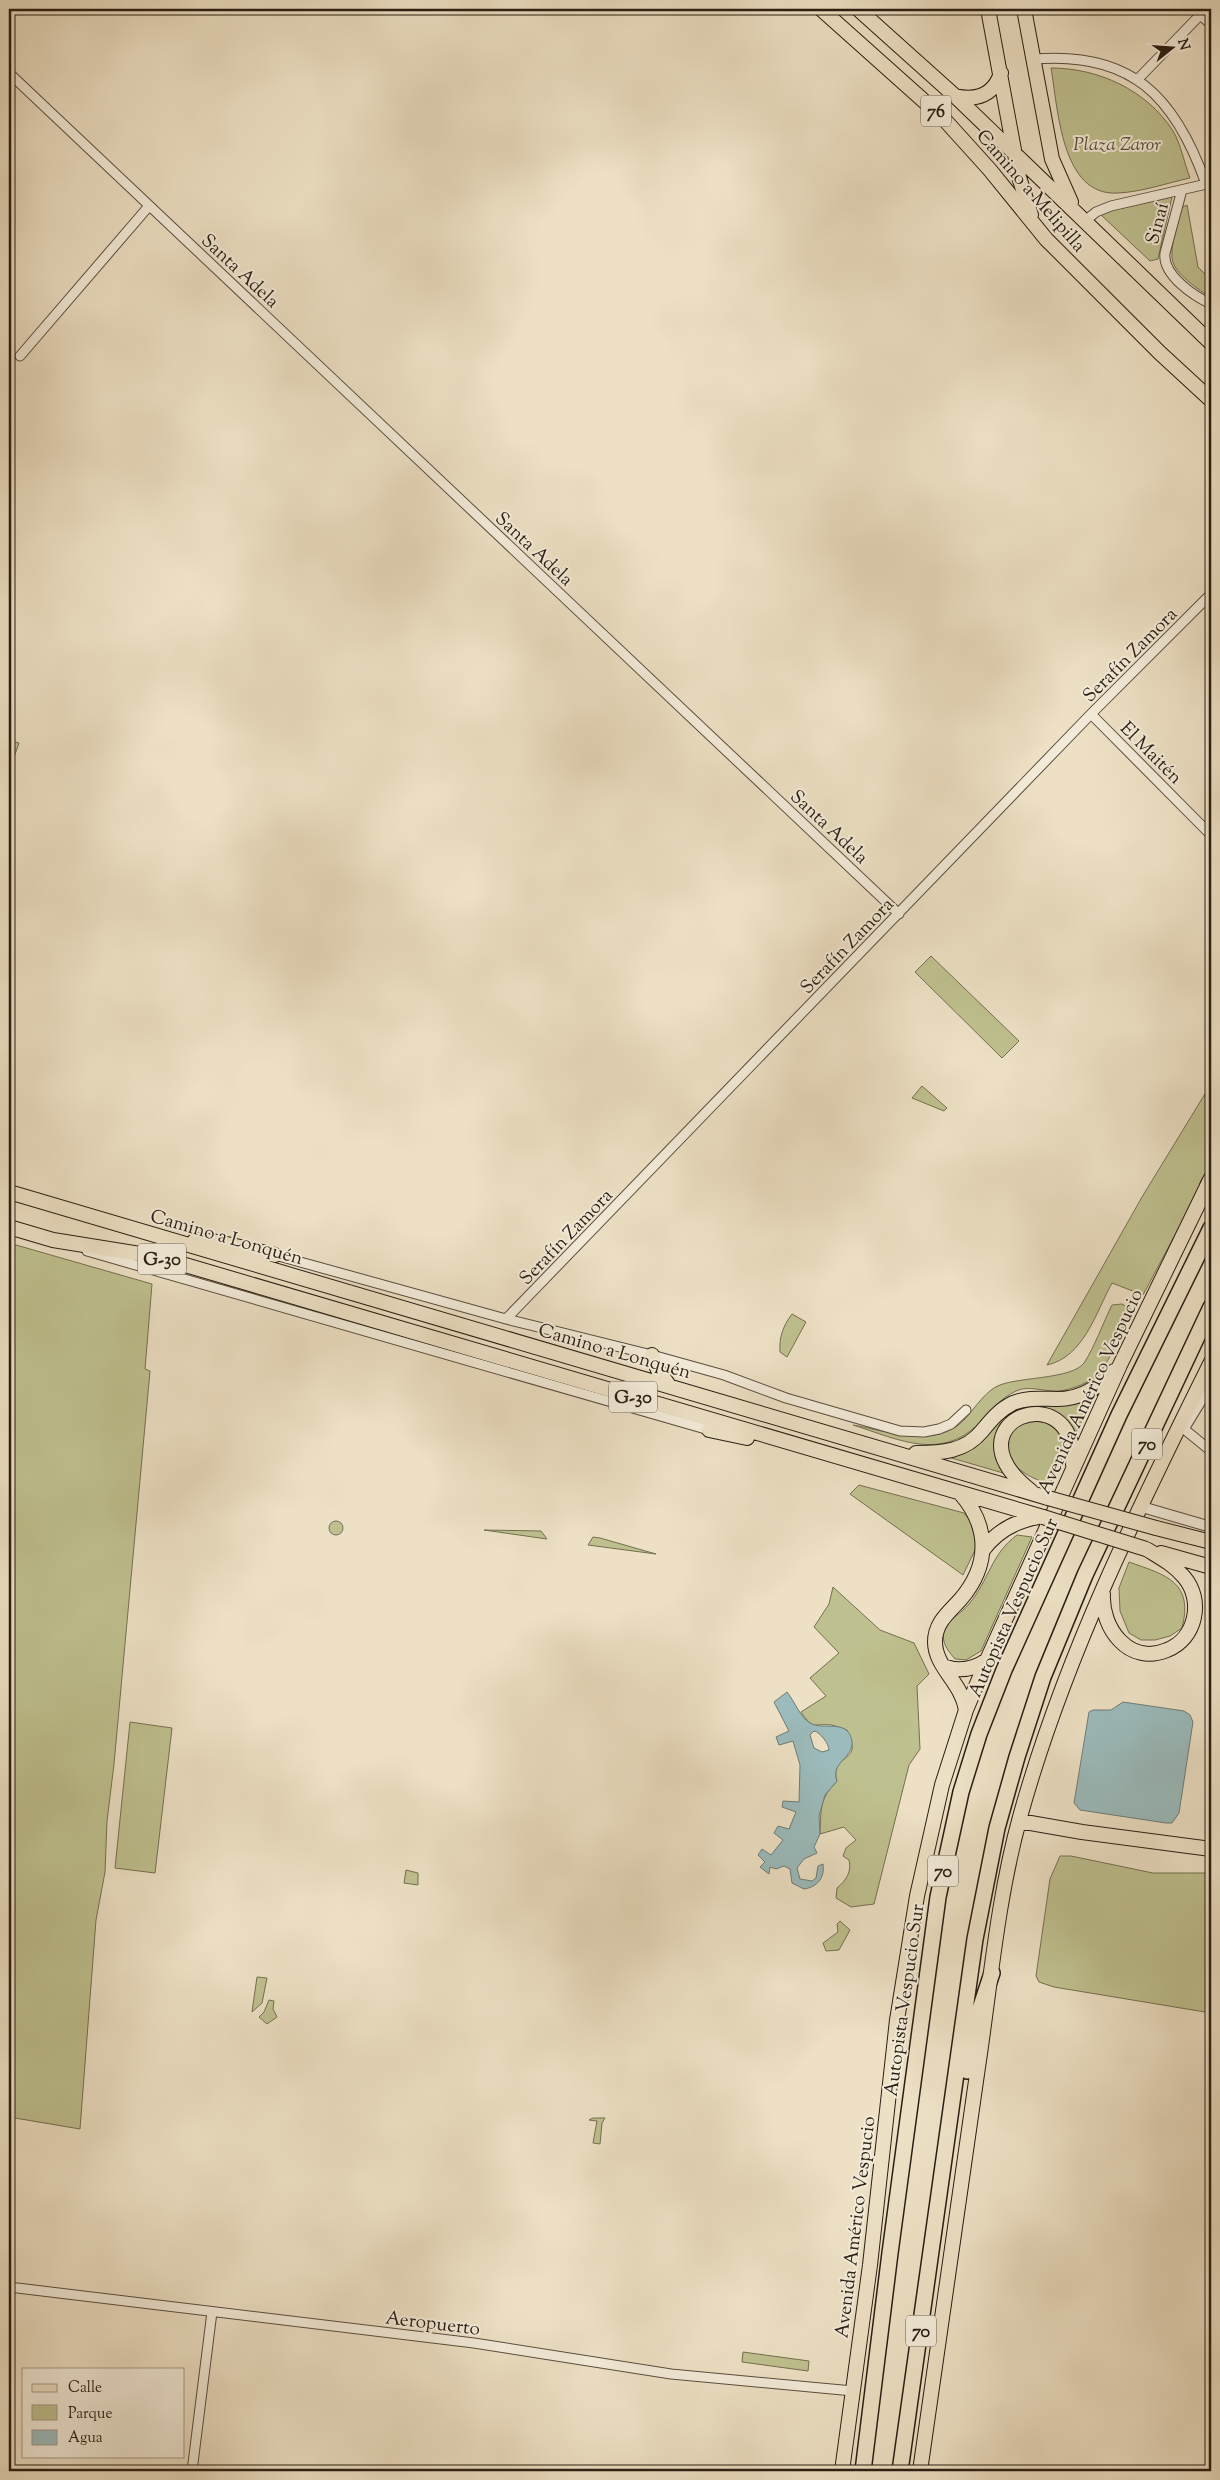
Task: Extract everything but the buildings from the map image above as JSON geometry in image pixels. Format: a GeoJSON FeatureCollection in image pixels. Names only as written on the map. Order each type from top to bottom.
{"type":"FeatureCollection","features":[{"type":"Feature","properties":{"kind":"highway","name":"Autopista Vespucio Sur"},"geometry":{"type":"LineString","coordinates":[[863,2471],[934,1926],[945,1859],[961,1792],[979,1734],[1004,1670],[1119,1416],[1211,1228]]}},
{"type":"Feature","properties":{"kind":"highway","name":"70"},"geometry":{"type":"LineString","coordinates":[[900,2471],[945,2167],[981,1902],[997,1828],[1016,1757],[1043,1677],[1074,1600],[1211,1307]]}},
{"type":"Feature","properties":{"kind":"highway"},"geometry":{"type":"LineString","coordinates":[[1196,1338],[1211,1319]]}},
{"type":"Feature","properties":{"kind":"highway"},"geometry":{"type":"LineString","coordinates":[[945,2167],[978,2020],[992,1973]]}},
{"type":"Feature","properties":{"kind":"main road","name":"Camino a Melipilla"},"geometry":{"type":"LineString","coordinates":[[821,9],[943,118],[990,170],[1036,228],[1160,353],[1211,400]]}},
{"type":"Feature","properties":{"kind":"main road","name":"Camino a Melipilla"},"geometry":{"type":"LineString","coordinates":[[858,9],[955,96],[1211,343]]}},
{"type":"Feature","properties":{"kind":"main road"},"geometry":{"type":"LineString","coordinates":[[988,9],[1015,154],[1024,195],[1036,228]]}},
{"type":"Feature","properties":{"kind":"main road"},"geometry":{"type":"LineString","coordinates":[[1024,9],[1052,159],[1080,216]]}},
{"type":"Feature","properties":{"kind":"main road"},"geometry":{"type":"LineString","coordinates":[[955,96],[971,98],[985,94],[994,88],[1001,73]]}},
{"type":"Feature","properties":{"kind":"main road","name":"Avenida Américo Vespucio"},"geometry":{"type":"LineString","coordinates":[[842,2471],[897,2020],[915,1905],[939,1795],[966,1710],[987,1660],[1120,1365],[1210,1182]]}},
{"type":"Feature","properties":{"kind":"main road","name":"Camino a Lonquén"},"geometry":{"type":"LineString","coordinates":[[9,1192],[668,1384],[1042,1496],[1211,1542]]}},
{"type":"Feature","properties":{"kind":"main road","name":"Camino a Lonquén"},"geometry":{"type":"LineString","coordinates":[[9,1227],[53,1240],[140,1254],[175,1262],[1211,1567]]}},
{"type":"Feature","properties":{"kind":"main road"},"geometry":{"type":"LineString","coordinates":[[167,1238],[218,1242],[275,1255]]}},
{"type":"Feature","properties":{"kind":"main road"},"geometry":{"type":"LineString","coordinates":[[652,1355],[658,1370],[668,1384]]}},
{"type":"Feature","properties":{"kind":"main road"},"geometry":{"type":"LineString","coordinates":[[920,2471],[992,1973],[1005,1888],[1019,1821],[1058,1698],[1104,1588],[1211,1362]]}},
{"type":"Feature","properties":{"kind":"main road"},"geometry":{"type":"LineString","coordinates":[[896,1452],[938,1453],[960,1448],[975,1439],[994,1417],[1012,1404],[1028,1399],[1067,1398],[1082,1394],[1095,1387],[1120,1365]]}},
{"type":"Feature","properties":{"kind":"main road"},"geometry":{"type":"LineString","coordinates":[[1042,1496],[1011,1473],[1001,1452],[1003,1434],[1017,1418],[1037,1413],[1058,1421],[1066,1432],[1071,1446],[1072,1470]]}},
{"type":"Feature","properties":{"kind":"main road"},"geometry":{"type":"LineString","coordinates":[[1165,1456],[1184,1429]]}},
{"type":"Feature","properties":{"kind":"main road"},"geometry":{"type":"LineString","coordinates":[[709,1430],[802,1446]]}},
{"type":"Feature","properties":{"kind":"main road"},"geometry":{"type":"LineString","coordinates":[[960,1493],[977,1516],[982,1532],[983,1550]]}},
{"type":"Feature","properties":{"kind":"main road"},"geometry":{"type":"LineString","coordinates":[[966,1710],[960,1689],[943,1666],[935,1648],[937,1628],[944,1616],[970,1586],[983,1550],[993,1538],[1006,1528],[1041,1517]]}},
{"type":"Feature","properties":{"kind":"main road"},"geometry":{"type":"LineString","coordinates":[[1104,1588],[1104,1608],[1107,1624],[1114,1636],[1123,1645],[1139,1652],[1154,1653],[1167,1650],[1180,1642],[1194,1619],[1194,1595],[1188,1582],[1180,1572],[1147,1549]]}},
{"type":"Feature","properties":{"kind":"main road"},"geometry":{"type":"LineString","coordinates":[[943,1666],[956,1670],[969,1669],[987,1660]]}},
{"type":"Feature","properties":{"kind":"main road"},"geometry":{"type":"LineString","coordinates":[[1019,1821],[1082,1832],[1211,1849]]}},
{"type":"Feature","properties":{"kind":"street"},"geometry":{"type":"LineString","coordinates":[[1137,80],[1200,11],[1211,24]]}},
{"type":"Feature","properties":{"kind":"street"},"geometry":{"type":"LineString","coordinates":[[1034,59],[1064,57],[1092,60],[1116,68],[1137,80],[1162,102],[1182,129],[1209,183],[1111,206],[1080,216]]}},
{"type":"Feature","properties":{"kind":"street","name":"Santa Adela"},"geometry":{"type":"LineString","coordinates":[[9,73],[899,914]]}},
{"type":"Feature","properties":{"kind":"street","name":"Sinaí"},"geometry":{"type":"LineString","coordinates":[[1182,190],[1165,253],[1165,262],[1168,270],[1180,282],[1211,304]]}},
{"type":"Feature","properties":{"kind":"street"},"geometry":{"type":"LineString","coordinates":[[20,356],[149,206]]}},
{"type":"Feature","properties":{"kind":"street","name":"Serafín Zamora"},"geometry":{"type":"LineString","coordinates":[[506,1319],[1091,714],[1211,594]]}},
{"type":"Feature","properties":{"kind":"street","name":"El Maitén"},"geometry":{"type":"LineString","coordinates":[[1091,714],[1211,834]]}},
{"type":"Feature","properties":{"kind":"street","name":"Camino a Lonquén"},"geometry":{"type":"LineString","coordinates":[[53,1240],[126,1263],[709,1430]]}},
{"type":"Feature","properties":{"kind":"street","name":"Camino a Lonquén"},"geometry":{"type":"LineString","coordinates":[[275,1255],[506,1319],[652,1355],[732,1378],[786,1398],[900,1430],[924,1432],[939,1429],[951,1424],[966,1410]]}},
{"type":"Feature","properties":{"kind":"street"},"geometry":{"type":"LineString","coordinates":[[1211,1385],[1184,1429],[1211,1451]]}},
{"type":"Feature","properties":{"kind":"street"},"geometry":{"type":"LineString","coordinates":[[1142,1507],[1211,1527]]}},
{"type":"Feature","properties":{"kind":"street","name":"Aeropuerto"},"geometry":{"type":"LineString","coordinates":[[9,2287],[474,2343],[671,2374],[853,2392]]}},
{"type":"Feature","properties":{"kind":"street"},"geometry":{"type":"LineString","coordinates":[[192,2471],[212,2312]]}},
{"type":"Feature","properties":{"kind":"green space","name":"Plaza Zaror"},"geometry":{"type":"Polygon","coordinates":[[[1051,68],[1069,69],[1103,77],[1120,84],[1150,104],[1173,131],[1190,178],[1145,189],[1118,193],[1099,190],[1084,181],[1074,166],[1066,147],[1056,105],[1051,68]]]}},
{"type":"Feature","properties":{"kind":"green space"},"geometry":{"type":"Polygon","coordinates":[[[1172,197],[1158,259],[1150,261],[1099,213],[1172,197]]]}},
{"type":"Feature","properties":{"kind":"green space"},"geometry":{"type":"Polygon","coordinates":[[[1187,205],[1198,267],[1211,280],[1211,298],[1181,275],[1173,263],[1172,251],[1175,232],[1181,208],[1187,205]]]}},
{"type":"Feature","properties":{"kind":"green space"},"geometry":{"type":"Polygon","coordinates":[[[9,740],[19,743],[9,771],[9,740]]]}},
{"type":"Feature","properties":{"kind":"green space"},"geometry":{"type":"Polygon","coordinates":[[[931,956],[1019,1041],[1002,1058],[915,972],[931,956]]]}},
{"type":"Feature","properties":{"kind":"green space"},"geometry":{"type":"Polygon","coordinates":[[[1211,1084],[1211,1167],[1143,1295],[1112,1283],[1094,1320],[1080,1343],[1071,1353],[1047,1365],[1142,1197],[1211,1084]]]}},
{"type":"Feature","properties":{"kind":"green space"},"geometry":{"type":"Polygon","coordinates":[[[922,1086],[947,1108],[944,1111],[912,1098],[922,1086]]]}},
{"type":"Feature","properties":{"kind":"green space"},"geometry":{"type":"Polygon","coordinates":[[[9,1243],[152,1284],[145,1369],[150,1371],[114,1764],[107,1821],[105,1872],[96,1920],[80,2129],[9,2117],[9,1243]]]}},
{"type":"Feature","properties":{"kind":"green space"},"geometry":{"type":"Polygon","coordinates":[[[1122,1304],[1132,1310],[1102,1370],[1090,1381],[1060,1391],[1022,1389],[1016,1391],[1000,1401],[968,1433],[953,1441],[937,1444],[905,1441],[853,1425],[911,1436],[940,1434],[953,1428],[965,1419],[985,1395],[995,1387],[1009,1382],[1057,1375],[1078,1368],[1088,1356],[1112,1305],[1122,1304]]]}},
{"type":"Feature","properties":{"kind":"green space"},"geometry":{"type":"Polygon","coordinates":[[[792,1314],[806,1322],[787,1357],[780,1352],[780,1341],[784,1327],[792,1314]]]}},
{"type":"Feature","properties":{"kind":"green space"},"geometry":{"type":"Polygon","coordinates":[[[1091,1396],[1092,1399],[1076,1433],[1072,1433],[1054,1413],[1043,1408],[1034,1408],[1017,1413],[1003,1424],[995,1439],[994,1448],[1003,1473],[948,1457],[1014,1407],[1091,1396]]]}},
{"type":"Feature","properties":{"kind":"green space"},"geometry":{"type":"Polygon","coordinates":[[[1030,1419],[1050,1424],[1059,1433],[1063,1443],[1065,1451],[1050,1484],[1032,1477],[1015,1466],[1007,1450],[1008,1440],[1014,1428],[1030,1419]]]}},
{"type":"Feature","properties":{"kind":"green space"},"geometry":{"type":"Polygon","coordinates":[[[859,1485],[964,1513],[971,1522],[977,1546],[963,1575],[850,1494],[859,1485]]]}},
{"type":"Feature","properties":{"kind":"green space"},"geometry":{"type":"Polygon","coordinates":[[[333,1521],[339,1521],[343,1528],[339,1535],[333,1535],[329,1531],[329,1525],[333,1521]]]}},
{"type":"Feature","properties":{"kind":"green space"},"geometry":{"type":"Polygon","coordinates":[[[484,1530],[541,1531],[547,1539],[484,1530]]]}},
{"type":"Feature","properties":{"kind":"green space"},"geometry":{"type":"Polygon","coordinates":[[[1017,1535],[1032,1537],[981,1651],[966,1660],[955,1659],[945,1644],[943,1636],[946,1627],[966,1608],[976,1595],[1001,1550],[1017,1535]]]}},
{"type":"Feature","properties":{"kind":"green space"},"geometry":{"type":"Polygon","coordinates":[[[593,1537],[600,1538],[656,1554],[588,1545],[593,1537]]]}},
{"type":"Feature","properties":{"kind":"green space"},"geometry":{"type":"Polygon","coordinates":[[[1129,1562],[1165,1576],[1180,1590],[1184,1600],[1185,1612],[1182,1628],[1170,1636],[1155,1640],[1141,1640],[1129,1633],[1120,1611],[1119,1588],[1129,1562]]]}},
{"type":"Feature","properties":{"kind":"green space"},"geometry":{"type":"Polygon","coordinates":[[[833,1587],[880,1630],[914,1643],[929,1674],[917,1686],[920,1749],[909,1765],[874,1904],[851,1907],[836,1898],[837,1888],[846,1879],[850,1868],[849,1860],[843,1856],[846,1848],[856,1840],[844,1827],[820,1834],[821,1811],[824,1799],[837,1781],[836,1774],[839,1764],[852,1751],[851,1742],[847,1730],[831,1725],[811,1724],[801,1712],[826,1696],[810,1678],[839,1653],[814,1627],[829,1604],[833,1587]]]}},
{"type":"Feature","properties":{"kind":"green space"},"geometry":{"type":"Polygon","coordinates":[[[130,1722],[172,1728],[155,1873],[115,1868],[130,1722]]]}},
{"type":"Feature","properties":{"kind":"green space"},"geometry":{"type":"Polygon","coordinates":[[[1060,1856],[1071,1856],[1153,1873],[1211,1873],[1211,2013],[1054,1987],[1039,1982],[1036,1976],[1050,1879],[1060,1856]]]}},
{"type":"Feature","properties":{"kind":"green space"},"geometry":{"type":"Polygon","coordinates":[[[406,1870],[418,1873],[418,1885],[404,1883],[406,1870]]]}},
{"type":"Feature","properties":{"kind":"green space"},"geometry":{"type":"Polygon","coordinates":[[[840,1921],[850,1930],[839,1950],[826,1951],[823,1943],[838,1932],[837,1924],[840,1921]]]}},
{"type":"Feature","properties":{"kind":"green space"},"geometry":{"type":"Polygon","coordinates":[[[257,1977],[267,1978],[262,2003],[252,2012],[257,1977]]]}},
{"type":"Feature","properties":{"kind":"green space"},"geometry":{"type":"Polygon","coordinates":[[[269,2000],[274,2001],[273,2009],[277,2017],[267,2024],[259,2017],[264,2012],[269,2000]]]}},
{"type":"Feature","properties":{"kind":"green space"},"geometry":{"type":"Polygon","coordinates":[[[605,2118],[602,2123],[600,2144],[593,2143],[597,2121],[589,2120],[605,2118]]]}},
{"type":"Feature","properties":{"kind":"green space"},"geometry":{"type":"Polygon","coordinates":[[[743,2352],[809,2361],[808,2371],[742,2362],[743,2352]]]}},
{"type":"Feature","properties":{"kind":"water"},"geometry":{"type":"Polygon","coordinates":[[[787,1692],[806,1720],[815,1725],[840,1727],[850,1734],[852,1741],[850,1752],[837,1769],[837,1781],[825,1795],[819,1816],[820,1834],[814,1847],[817,1853],[804,1859],[797,1868],[800,1879],[812,1881],[816,1878],[818,1866],[823,1864],[822,1877],[817,1884],[804,1889],[792,1883],[790,1869],[784,1866],[776,1869],[770,1867],[769,1874],[760,1867],[765,1862],[758,1855],[762,1849],[771,1855],[783,1840],[774,1833],[778,1826],[789,1829],[796,1812],[782,1807],[783,1801],[799,1802],[800,1765],[793,1741],[779,1745],[776,1737],[789,1731],[774,1702],[787,1692]],[[814,1731],[810,1735],[814,1748],[822,1752],[829,1750],[826,1742],[814,1731]]]}},
{"type":"Feature","properties":{"kind":"water"},"geometry":{"type":"Polygon","coordinates":[[[1123,1702],[1184,1711],[1190,1715],[1193,1722],[1179,1813],[1172,1823],[1080,1810],[1074,1803],[1089,1712],[1093,1710],[1111,1710],[1123,1702]]]}}]}
